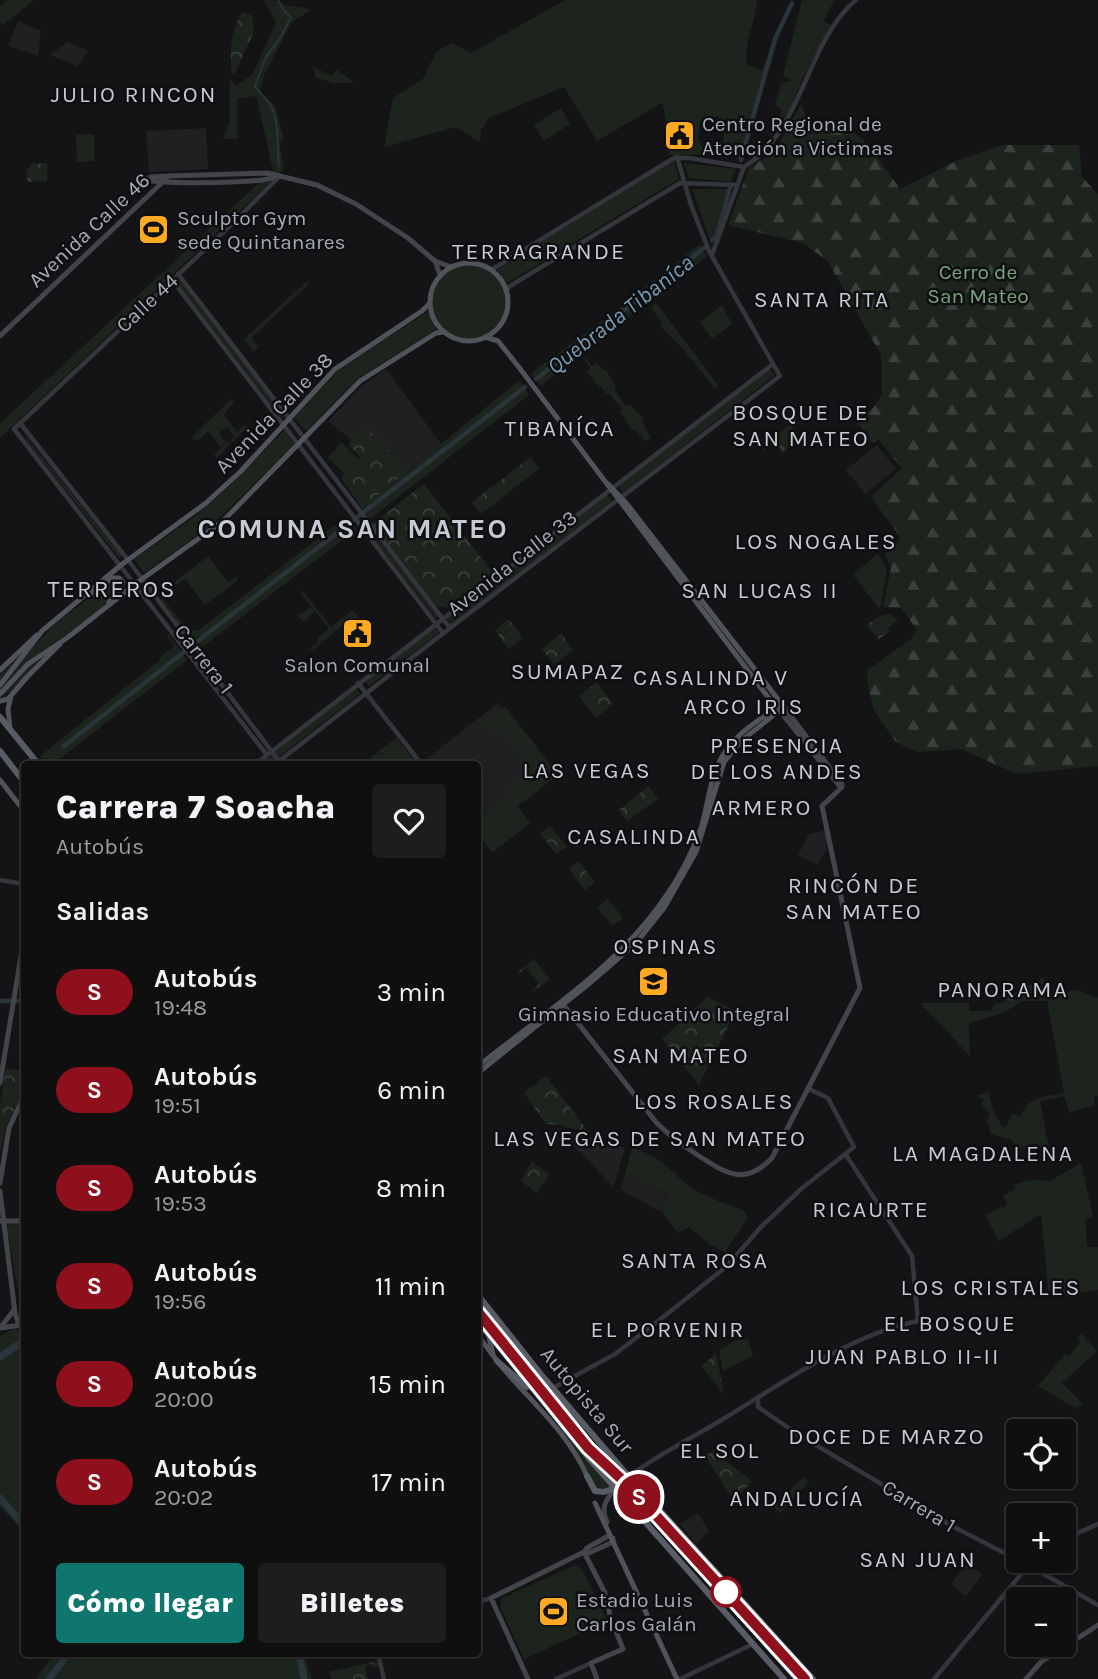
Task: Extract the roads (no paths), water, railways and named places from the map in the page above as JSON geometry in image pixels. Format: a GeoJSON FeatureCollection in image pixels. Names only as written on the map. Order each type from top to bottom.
{"type":"FeatureCollection","features":[{"type":"Feature","properties":{"kind":"highway"},"geometry":{"type":"LineString","coordinates":[[0,717],[36,761]]}},
{"type":"Feature","properties":{"kind":"highway"},"geometry":{"type":"LineString","coordinates":[[0,751],[21,778]]}},
{"type":"Feature","properties":{"kind":"highway","name":"Autopista Sur"},"geometry":{"type":"LineString","coordinates":[[481,1300],[629,1476],[813,1679]]}},
{"type":"Feature","properties":{"kind":"highway","name":"Autopista Sur"},"geometry":{"type":"LineString","coordinates":[[481,1325],[615,1488],[784,1679]]}},
{"type":"Feature","properties":{"kind":"highway"},"geometry":{"type":"LineString","coordinates":[[496,1359],[550,1409]]}},
{"type":"Feature","properties":{"kind":"highway"},"geometry":{"type":"LineString","coordinates":[[587,1476],[595,1491],[604,1492],[615,1488]]}},
{"type":"Feature","properties":{"kind":"highway","name":"Autopista Sur"},"geometry":{"type":"LineString","coordinates":[[622,1482],[797,1679]]}},
{"type":"Feature","properties":{"kind":"main road"},"geometry":{"type":"LineString","coordinates":[[277,177],[255,181],[145,180],[169,176],[267,173],[317,185],[356,204],[408,238],[435,261],[451,267]]}},
{"type":"Feature","properties":{"kind":"main road","name":"Avenida Calle 46"},"geometry":{"type":"LineString","coordinates":[[0,336],[169,176]]}},
{"type":"Feature","properties":{"kind":"main road"},"geometry":{"type":"LineString","coordinates":[[435,261],[440,275]]}},
{"type":"Feature","properties":{"kind":"main road"},"geometry":{"type":"LineString","coordinates":[[498,341],[498,328],[507,310],[506,291],[500,279],[491,270],[471,263],[451,267],[440,275],[433,285],[430,303],[434,320],[444,332],[463,340],[485,337],[498,341],[780,707],[841,781],[841,787],[822,806],[860,988],[772,1158],[752,1172],[730,1175],[669,1137],[562,1002]]}},
{"type":"Feature","properties":{"kind":"main road","name":"Avenida Calle 38"},"geometry":{"type":"LineString","coordinates":[[0,685],[42,631],[121,565],[206,503],[241,471],[335,369],[430,303]]}},
{"type":"Feature","properties":{"kind":"main road"},"geometry":{"type":"LineString","coordinates":[[485,337],[498,328]]}},
{"type":"Feature","properties":{"kind":"main road","name":"Avenida Calle 38"},"geometry":{"type":"LineString","coordinates":[[0,694],[19,672],[37,657],[67,638],[142,579],[223,521],[360,381],[436,333],[444,332]]}},
{"type":"Feature","properties":{"kind":"main road"},"geometry":{"type":"LineString","coordinates":[[74,604],[112,578],[119,578],[123,582],[122,586],[99,613]]}},
{"type":"Feature","properties":{"kind":"main road"},"geometry":{"type":"LineString","coordinates":[[0,670],[42,631]]}},
{"type":"Feature","properties":{"kind":"main road"},"geometry":{"type":"LineString","coordinates":[[0,701],[8,699],[67,638]]}},
{"type":"Feature","properties":{"kind":"main road"},"geometry":{"type":"LineString","coordinates":[[11,731],[8,716],[12,695]]}},
{"type":"Feature","properties":{"kind":"main road"},"geometry":{"type":"LineString","coordinates":[[481,1070],[628,943],[661,904],[684,866],[700,830],[719,760],[739,735],[780,707]]}},
{"type":"Feature","properties":{"kind":"main road"},"geometry":{"type":"LineString","coordinates":[[1,782],[21,807]]}},
{"type":"Feature","properties":{"kind":"main road"},"geometry":{"type":"LineString","coordinates":[[0,1083],[21,956]]}},
{"type":"Feature","properties":{"kind":"main road"},"geometry":{"type":"LineString","coordinates":[[481,1064],[562,1002]]}},
{"type":"Feature","properties":{"kind":"main road"},"geometry":{"type":"LineString","coordinates":[[0,1183],[9,1128],[21,1102]]}},
{"type":"Feature","properties":{"kind":"main road"},"geometry":{"type":"LineString","coordinates":[[0,1191],[1,1221],[16,1319],[21,1323]]}},
{"type":"Feature","properties":{"kind":"main road"},"geometry":{"type":"LineString","coordinates":[[1,1221],[21,1221]]}},
{"type":"Feature","properties":{"kind":"main road"},"geometry":{"type":"LineString","coordinates":[[0,1328],[15,1307]]}},
{"type":"Feature","properties":{"kind":"main road"},"geometry":{"type":"LineString","coordinates":[[0,1328],[21,1326]]}},
{"type":"Feature","properties":{"kind":"main road"},"geometry":{"type":"LineString","coordinates":[[488,1334],[496,1359]]}},
{"type":"Feature","properties":{"kind":"main road"},"geometry":{"type":"LineString","coordinates":[[481,1342],[550,1419],[587,1476]]}},
{"type":"Feature","properties":{"kind":"main road"},"geometry":{"type":"LineString","coordinates":[[613,1542],[603,1507],[615,1488]]}},
{"type":"Feature","properties":{"kind":"main road"},"geometry":{"type":"LineString","coordinates":[[596,1503],[679,1679]]}},
{"type":"Feature","properties":{"kind":"main road"},"geometry":{"type":"LineString","coordinates":[[528,1679],[491,1598],[584,1552],[610,1535]]}},
{"type":"Feature","properties":{"kind":"main road"},"geometry":{"type":"LineString","coordinates":[[584,1552],[589,1553],[613,1542]]}},
{"type":"Feature","properties":{"kind":"main road"},"geometry":{"type":"LineString","coordinates":[[584,1552],[605,1593],[611,1619],[623,1649],[591,1663],[597,1679]]}},
{"type":"Feature","properties":{"kind":"main road"},"geometry":{"type":"LineString","coordinates":[[1026,1679],[1041,1662],[1098,1625]]}},
{"type":"Feature","properties":{"kind":"street"},"geometry":{"type":"LineString","coordinates":[[712,256],[744,167],[762,156],[771,145],[836,22],[856,0]]}},
{"type":"Feature","properties":{"kind":"street"},"geometry":{"type":"LineString","coordinates":[[491,270],[677,157],[744,167]]}},
{"type":"Feature","properties":{"kind":"street"},"geometry":{"type":"LineString","coordinates":[[677,157],[712,256],[773,363]]}},
{"type":"Feature","properties":{"kind":"street","name":"Calle 44"},"geometry":{"type":"LineString","coordinates":[[14,429],[277,177]]}},
{"type":"Feature","properties":{"kind":"street"},"geometry":{"type":"LineString","coordinates":[[506,291],[510,286],[684,182],[737,185]]}},
{"type":"Feature","properties":{"kind":"street"},"geometry":{"type":"LineString","coordinates":[[178,274],[450,628]]}},
{"type":"Feature","properties":{"kind":"street"},"geometry":{"type":"LineString","coordinates":[[172,280],[443,633]]}},
{"type":"Feature","properties":{"kind":"street","name":"Avenida Calle 33"},"geometry":{"type":"LineString","coordinates":[[259,761],[610,486],[773,363],[780,376],[443,633],[282,761]]}},
{"type":"Feature","properties":{"kind":"street","name":"Carrera 1"},"geometry":{"type":"LineString","coordinates":[[20,423],[273,750],[277,761]]}},
{"type":"Feature","properties":{"kind":"street","name":"Carrera 1"},"geometry":{"type":"LineString","coordinates":[[14,429],[267,755]]}},
{"type":"Feature","properties":{"kind":"street"},"geometry":{"type":"LineString","coordinates":[[23,440],[24,436],[29,435]]}},
{"type":"Feature","properties":{"kind":"street"},"geometry":{"type":"LineString","coordinates":[[170,630],[174,626],[181,630],[182,639],[176,638]]}},
{"type":"Feature","properties":{"kind":"street"},"geometry":{"type":"LineString","coordinates":[[358,683],[419,761]]}},
{"type":"Feature","properties":{"kind":"street"},"geometry":{"type":"LineString","coordinates":[[0,880],[21,884]]}},
{"type":"Feature","properties":{"kind":"street"},"geometry":{"type":"LineString","coordinates":[[553,1388],[615,1354],[727,1266],[761,1227],[801,1189],[854,1147],[828,1098],[809,1089]]}},
{"type":"Feature","properties":{"kind":"street"},"geometry":{"type":"LineString","coordinates":[[615,1488],[667,1452],[861,1339],[880,1330],[918,1321],[912,1256],[846,1155]]}},
{"type":"Feature","properties":{"kind":"street","name":"Carrera 1"},"geometry":{"type":"LineString","coordinates":[[758,1398],[758,1407],[799,1435],[951,1526],[1006,1553]]}},
{"type":"Feature","properties":{"kind":"street"},"geometry":{"type":"LineString","coordinates":[[1076,1534],[1098,1524]]}},
{"type":"Feature","properties":{"kind":"street"},"geometry":{"type":"LineString","coordinates":[[934,1679],[1020,1573]]}},
{"type":"Feature","properties":{"kind":"street","name":"Carrera 1"},"geometry":{"type":"LineString","coordinates":[[1047,1573],[1098,1605]]}},
{"type":"Feature","properties":{"kind":"street"},"geometry":{"type":"LineString","coordinates":[[481,1601],[491,1598]]}},
{"type":"Feature","properties":{"kind":"street"},"geometry":{"type":"LineString","coordinates":[[679,1679],[753,1644]]}},
{"type":"Feature","properties":{"kind":"street"},"geometry":{"type":"LineString","coordinates":[[379,1657],[384,1679]]}},
{"type":"Feature","properties":{"kind":"street"},"geometry":{"type":"LineString","coordinates":[[556,1679],[591,1663]]}},
{"type":"Feature","properties":{"kind":"waterway"},"geometry":{"type":"LineString","coordinates":[[278,0],[291,17],[265,59],[255,86],[273,111],[277,126],[279,166]]}},
{"type":"Feature","properties":{"kind":"waterway","name":"Quebrada Tibaníca"},"geometry":{"type":"LineString","coordinates":[[741,160],[775,39],[792,3]]}},
{"type":"Feature","properties":{"kind":"waterway","name":"Quebrada Tibaníca"},"geometry":{"type":"LineString","coordinates":[[712,240],[717,235],[730,188]]}},
{"type":"Feature","properties":{"kind":"waterway","name":"Quebrada Tibaníca"},"geometry":{"type":"LineString","coordinates":[[536,379],[704,248]]}},
{"type":"Feature","properties":{"kind":"waterway","name":"Quebrada Tibaníca"},"geometry":{"type":"LineString","coordinates":[[194,644],[525,387]]}},
{"type":"Feature","properties":{"kind":"waterway","name":"Quebrada Tibaníca"},"geometry":{"type":"LineString","coordinates":[[64,746],[184,652]]}},
{"type":"Feature","properties":{"kind":"waterway","name":"Quebrada Tibaníca"},"geometry":{"type":"LineString","coordinates":[[0,1001],[21,1001]]}},
{"type":"Feature","properties":{"kind":"waterway"},"geometry":{"type":"LineString","coordinates":[[0,1357],[21,1343]]}},
{"type":"Feature","properties":{"kind":"waterway"},"geometry":{"type":"LineString","coordinates":[[0,1498],[21,1522]]}},
{"type":"Feature","properties":{"kind":"waterway"},"geometry":{"type":"LineString","coordinates":[[49,1679],[66,1657]]}},
{"type":"Feature","properties":{"kind":"waterway"},"geometry":{"type":"LineString","coordinates":[[300,1657],[304,1679]]}},
{"type":"Feature","properties":{"kind":"place","name":"Centro Regional de Atención a Victimas"},"geometry":{"type":"Point","coordinates":[679,136]}},
{"type":"Feature","properties":{"kind":"place","name":"Sculptor Gym sede Quintanares"},"geometry":{"type":"Point","coordinates":[154,230]}},
{"type":"Feature","properties":{"kind":"place","name":"Salon Comunal"},"geometry":{"type":"Point","coordinates":[357,633]}},
{"type":"Feature","properties":{"kind":"place","name":"Gimnasio Educativo Integral"},"geometry":{"type":"Point","coordinates":[654,982]}},
{"type":"Feature","properties":{"kind":"place","name":"Estadio Luis Carlos Galán"},"geometry":{"type":"Point","coordinates":[553,1612]}},
{"type":"Feature","properties":{"kind":"district","name":"JULIO RINCON"},"geometry":{"type":"Point","coordinates":[134,94]}},
{"type":"Feature","properties":{"kind":"district","name":"TERRAGRANDE"},"geometry":{"type":"Point","coordinates":[539,251]}},
{"type":"Feature","properties":{"kind":"district","name":"SANTA RITA"},"geometry":{"type":"Point","coordinates":[822,299]}},
{"type":"Feature","properties":{"kind":"district","name":"BOSQUE DE SAN MATEO"},"geometry":{"type":"Point","coordinates":[801,425]}},
{"type":"Feature","properties":{"kind":"district","name":"TIBANÍCA"},"geometry":{"type":"Point","coordinates":[560,428]}},
{"type":"Feature","properties":{"kind":"district","name":"COMUNA SAN MATEO"},"geometry":{"type":"Point","coordinates":[353,528]}},
{"type":"Feature","properties":{"kind":"district","name":"LOS NOGALES"},"geometry":{"type":"Point","coordinates":[816,541]}},
{"type":"Feature","properties":{"kind":"district","name":"TERREROS"},"geometry":{"type":"Point","coordinates":[112,589]}},
{"type":"Feature","properties":{"kind":"district","name":"SAN LUCAS II"},"geometry":{"type":"Point","coordinates":[760,590]}},
{"type":"Feature","properties":{"kind":"district","name":"SUMAPAZ"},"geometry":{"type":"Point","coordinates":[568,671]}},
{"type":"Feature","properties":{"kind":"district","name":"CASALINDA V"},"geometry":{"type":"Point","coordinates":[711,677]}},
{"type":"Feature","properties":{"kind":"district","name":"ARCO IRIS"},"geometry":{"type":"Point","coordinates":[744,706]}},
{"type":"Feature","properties":{"kind":"district","name":"PRESENCIA DE LOS ANDES"},"geometry":{"type":"Point","coordinates":[777,758]}},
{"type":"Feature","properties":{"kind":"district","name":"LAS VEGAS"},"geometry":{"type":"Point","coordinates":[587,770]}},
{"type":"Feature","properties":{"kind":"district","name":"ARMERO"},"geometry":{"type":"Point","coordinates":[762,807]}},
{"type":"Feature","properties":{"kind":"district","name":"CASALINDA"},"geometry":{"type":"Point","coordinates":[634,836]}},
{"type":"Feature","properties":{"kind":"district","name":"RINCÓN DE SAN MATEO"},"geometry":{"type":"Point","coordinates":[854,898]}},
{"type":"Feature","properties":{"kind":"district","name":"OSPINAS"},"geometry":{"type":"Point","coordinates":[666,946]}},
{"type":"Feature","properties":{"kind":"district","name":"PANORAMA"},"geometry":{"type":"Point","coordinates":[1003,989]}},
{"type":"Feature","properties":{"kind":"district","name":"SAN MATEO"},"geometry":{"type":"Point","coordinates":[681,1055]}},
{"type":"Feature","properties":{"kind":"district","name":"LOS ROSALES"},"geometry":{"type":"Point","coordinates":[714,1101]}},
{"type":"Feature","properties":{"kind":"district","name":"LAS VEGAS DE SAN MATEO"},"geometry":{"type":"Point","coordinates":[650,1138]}},
{"type":"Feature","properties":{"kind":"district","name":"LA MAGDALENA"},"geometry":{"type":"Point","coordinates":[983,1153]}},
{"type":"Feature","properties":{"kind":"district","name":"RICAURTE"},"geometry":{"type":"Point","coordinates":[871,1209]}},
{"type":"Feature","properties":{"kind":"district","name":"SANTA ROSA"},"geometry":{"type":"Point","coordinates":[695,1260]}},
{"type":"Feature","properties":{"kind":"district","name":"LOS CRISTALES"},"geometry":{"type":"Point","coordinates":[991,1287]}},
{"type":"Feature","properties":{"kind":"district","name":"EL BOSQUE"},"geometry":{"type":"Point","coordinates":[950,1323]}},
{"type":"Feature","properties":{"kind":"district","name":"EL PORVENIR"},"geometry":{"type":"Point","coordinates":[668,1329]}},
{"type":"Feature","properties":{"kind":"district","name":"JUAN PABLO II-II"},"geometry":{"type":"Point","coordinates":[903,1356]}},
{"type":"Feature","properties":{"kind":"district","name":"DOCE DE MARZO"},"geometry":{"type":"Point","coordinates":[887,1436]}},
{"type":"Feature","properties":{"kind":"district","name":"EL SOL"},"geometry":{"type":"Point","coordinates":[720,1450]}},
{"type":"Feature","properties":{"kind":"district","name":"ANDALUCÍA"},"geometry":{"type":"Point","coordinates":[797,1498]}},
{"type":"Feature","properties":{"kind":"district","name":"SAN JUAN"},"geometry":{"type":"Point","coordinates":[918,1559]}},
{"type":"Feature","properties":{"kind":"park label","name":"Cerro de San Mateo"},"geometry":{"type":"Point","coordinates":[978,284]}}]}
